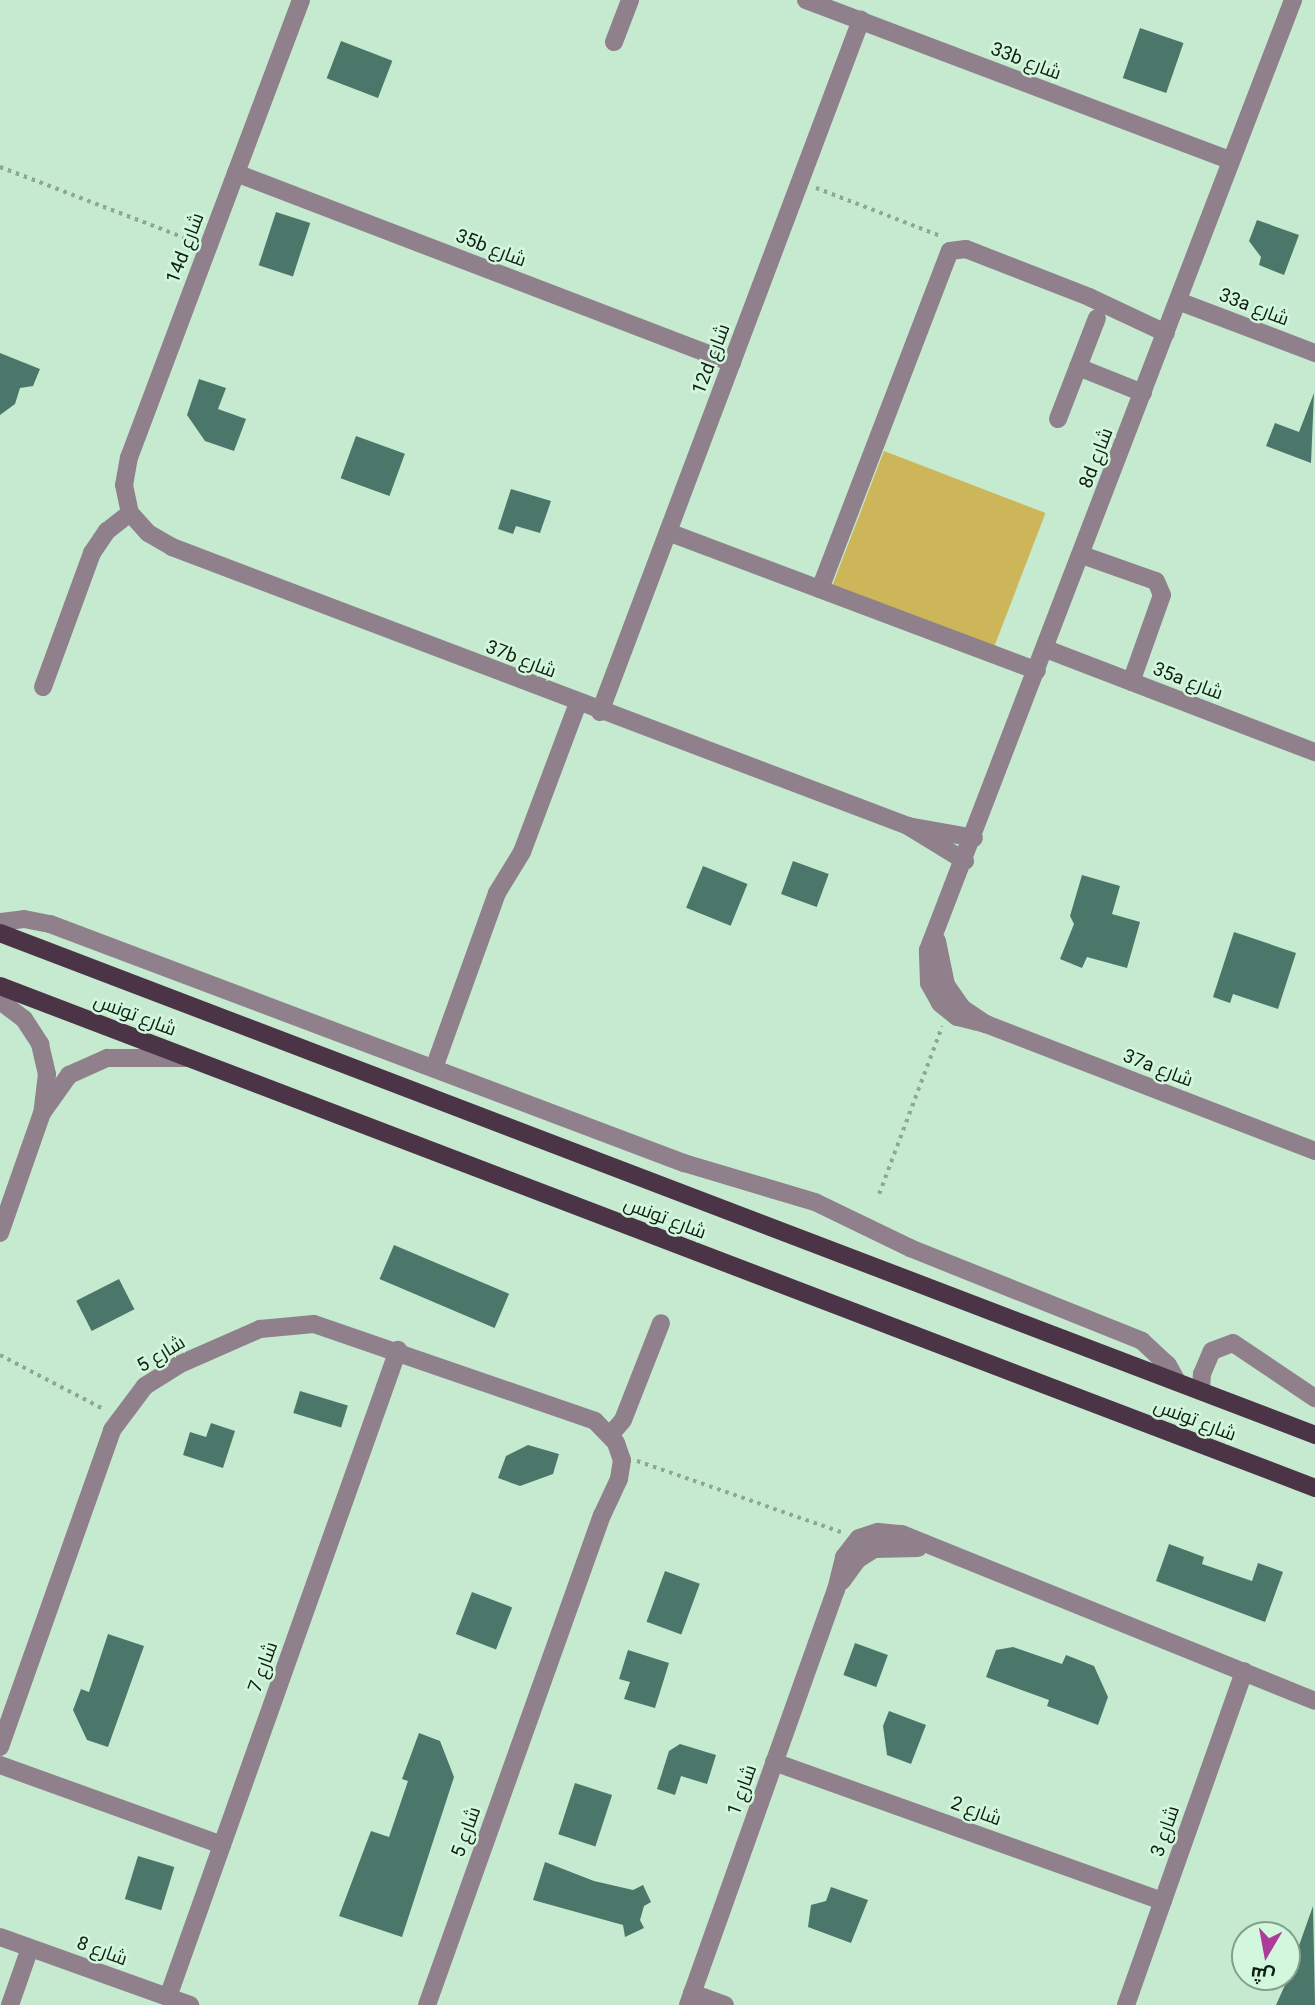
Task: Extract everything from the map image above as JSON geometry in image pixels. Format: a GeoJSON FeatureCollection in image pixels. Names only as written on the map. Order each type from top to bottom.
{"type":"FeatureCollection","features":[{"type":"Feature","properties":{"kind":"main road","name":"شارع تونس"},"geometry":{"type":"LineString","coordinates":[[0,933],[1315,1435]]}},
{"type":"Feature","properties":{"kind":"main road","name":"شارع تونس"},"geometry":{"type":"LineString","coordinates":[[0,986],[1315,1489]]}},
{"type":"Feature","properties":{"kind":"street","name":"14d شارع"},"geometry":{"type":"LineString","coordinates":[[130,513],[124,485],[129,457],[301,0]]}},
{"type":"Feature","properties":{"kind":"street"},"geometry":{"type":"LineString","coordinates":[[614,42],[630,0]]}},
{"type":"Feature","properties":{"kind":"street","name":"33b شارع"},"geometry":{"type":"LineString","coordinates":[[806,0],[1231,161]]}},
{"type":"Feature","properties":{"kind":"street","name":"8d شارع"},"geometry":{"type":"LineString","coordinates":[[940,989],[938,930],[1293,0]]}},
{"type":"Feature","properties":{"kind":"street","name":"12d شارع"},"geometry":{"type":"LineString","coordinates":[[600,712],[861,20]]}},
{"type":"Feature","properties":{"kind":"street","name":"35b شارع"},"geometry":{"type":"LineString","coordinates":[[236,173],[732,363]]}},
{"type":"Feature","properties":{"kind":"street"},"geometry":{"type":"LineString","coordinates":[[820,589],[946,255],[955,248],[966,249],[1089,297],[1166,333]]}},
{"type":"Feature","properties":{"kind":"street","name":"33a شارع"},"geometry":{"type":"LineString","coordinates":[[1178,301],[1315,353]]}},
{"type":"Feature","properties":{"kind":"street"},"geometry":{"type":"LineString","coordinates":[[1058,419],[1097,318]]}},
{"type":"Feature","properties":{"kind":"street"},"geometry":{"type":"LineString","coordinates":[[1078,367],[1143,393]]}},
{"type":"Feature","properties":{"kind":"street"},"geometry":{"type":"LineString","coordinates":[[43,687],[92,553],[107,531],[130,513]]}},
{"type":"Feature","properties":{"kind":"street","name":"37b شارع"},"geometry":{"type":"LineString","coordinates":[[130,513],[148,533],[172,547],[600,712],[908,826],[974,838]]}},
{"type":"Feature","properties":{"kind":"street"},"geometry":{"type":"LineString","coordinates":[[668,533],[1037,671]]}},
{"type":"Feature","properties":{"kind":"street"},"geometry":{"type":"LineString","coordinates":[[1082,555],[1156,581],[1162,595],[1131,682]]}},
{"type":"Feature","properties":{"kind":"street","name":"35a شارع"},"geometry":{"type":"LineString","coordinates":[[1046,649],[1315,752]]}},
{"type":"Feature","properties":{"kind":"street"},"geometry":{"type":"LineString","coordinates":[[434,1068],[497,894],[522,852],[578,703]]}},
{"type":"Feature","properties":{"kind":"street","name":"37b شارع"},"geometry":{"type":"LineString","coordinates":[[908,826],[965,860]]}},
{"type":"Feature","properties":{"kind":"street"},"geometry":{"type":"LineString","coordinates":[[0,922],[24,919],[50,924],[684,1163],[815,1202],[910,1248],[1125,1333],[1156,1352],[1177,1381]]}},
{"type":"Feature","properties":{"kind":"street"},"geometry":{"type":"LineString","coordinates":[[940,989],[948,1011]]}},
{"type":"Feature","properties":{"kind":"street","name":"37a شارع"},"geometry":{"type":"LineString","coordinates":[[940,989],[986,1024]]}},
{"type":"Feature","properties":{"kind":"street"},"geometry":{"type":"LineString","coordinates":[[0,1001],[24,1019],[40,1044],[47,1074],[43,1114]]}},
{"type":"Feature","properties":{"kind":"street","name":"37a شارع"},"geometry":{"type":"LineString","coordinates":[[948,1011],[1315,1151]]}},
{"type":"Feature","properties":{"kind":"street"},"geometry":{"type":"LineString","coordinates":[[0,1233],[43,1114],[61,1084],[88,1063],[107,1058],[189,1058]]}},
{"type":"Feature","properties":{"kind":"street"},"geometry":{"type":"LineString","coordinates":[[621,1455],[611,1434],[623,1420],[661,1323]]}},
{"type":"Feature","properties":{"kind":"street","name":"شارع 5"},"geometry":{"type":"LineString","coordinates":[[0,1747],[118,1420],[161,1375],[272,1326],[323,1325],[595,1421],[611,1434]]}},
{"type":"Feature","properties":{"kind":"street"},"geometry":{"type":"LineString","coordinates":[[1201,1391],[1202,1374],[1212,1351],[1233,1343],[1315,1398]]}},
{"type":"Feature","properties":{"kind":"street","name":"شارع 7"},"geometry":{"type":"LineString","coordinates":[[168,1997],[398,1350]]}},
{"type":"Feature","properties":{"kind":"street","name":"شارع 5"},"geometry":{"type":"LineString","coordinates":[[566,1412],[595,1434],[607,1450],[610,1470],[602,1515]]}},
{"type":"Feature","properties":{"kind":"street","name":"شارع 5"},"geometry":{"type":"LineString","coordinates":[[427,2005],[602,1515],[620,1479],[621,1455]]}},
{"type":"Feature","properties":{"kind":"street","name":"شارع 1"},"geometry":{"type":"LineString","coordinates":[[690,1999],[836,1590],[844,1557],[859,1538],[894,1532],[1315,1701]]}},
{"type":"Feature","properties":{"kind":"street","name":"شارع 1"},"geometry":{"type":"LineString","coordinates":[[836,1590],[852,1565],[874,1549],[899,1545],[935,1550]]}},
{"type":"Feature","properties":{"kind":"street","name":"شارع 3"},"geometry":{"type":"LineString","coordinates":[[1126,2005],[1244,1671]]}},
{"type":"Feature","properties":{"kind":"street","name":"شارع 2"},"geometry":{"type":"LineString","coordinates":[[774,1762],[1163,1901]]}},
{"type":"Feature","properties":{"kind":"street"},"geometry":{"type":"LineString","coordinates":[[0,1765],[222,1845]]}},
{"type":"Feature","properties":{"kind":"street","name":"شارع 8"},"geometry":{"type":"LineString","coordinates":[[0,1937],[190,2005]]}},
{"type":"Feature","properties":{"kind":"street"},"geometry":{"type":"LineString","coordinates":[[10,2005],[30,1948]]}},
{"type":"Feature","properties":{"kind":"street"},"geometry":{"type":"LineString","coordinates":[[690,1999],[726,2005]]}},
{"type":"Feature","properties":{"kind":"path"},"geometry":{"type":"LineString","coordinates":[[0,167],[208,247]]}},
{"type":"Feature","properties":{"kind":"path"},"geometry":{"type":"LineString","coordinates":[[801,182],[966,249]]}},
{"type":"Feature","properties":{"kind":"path"},"geometry":{"type":"LineString","coordinates":[[879,1194],[948,1011]]}},
{"type":"Feature","properties":{"kind":"path"},"geometry":{"type":"LineString","coordinates":[[0,1355],[99,1405],[118,1420]]}},
{"type":"Feature","properties":{"kind":"path"},"geometry":{"type":"LineString","coordinates":[[621,1455],[859,1538]]}},
{"type":"Feature","properties":{"kind":"shaded area"},"geometry":{"type":"Polygon","coordinates":[[[884,451],[1046,513],[994,647],[832,585],[884,451]]]}},
{"type":"Feature","properties":{"kind":"building"},"geometry":{"type":"Polygon","coordinates":[[[1140,28],[1183,43],[1166,93],[1123,78],[1140,28]]]}},
{"type":"Feature","properties":{"kind":"building"},"geometry":{"type":"Polygon","coordinates":[[[341,41],[392,61],[378,98],[327,78],[341,41]]]}},
{"type":"Feature","properties":{"kind":"building"},"geometry":{"type":"Polygon","coordinates":[[[276,212],[310,223],[293,276],[259,265],[276,212]]]}},
{"type":"Feature","properties":{"kind":"building"},"geometry":{"type":"Polygon","coordinates":[[[1257,220],[1299,235],[1284,275],[1259,265],[1261,257],[1249,241],[1257,220]]]}},
{"type":"Feature","properties":{"kind":"building"},"geometry":{"type":"Polygon","coordinates":[[[0,353],[40,369],[33,386],[20,388],[15,404],[0,415],[0,353]]]}},
{"type":"Feature","properties":{"kind":"building"},"geometry":{"type":"Polygon","coordinates":[[[199,379],[226,388],[218,409],[246,419],[234,451],[205,441],[187,415],[199,379]]]}},
{"type":"Feature","properties":{"kind":"building"},"geometry":{"type":"Polygon","coordinates":[[[1314,393],[1311,463],[1266,446],[1275,423],[1299,432],[1314,393]]]}},
{"type":"Feature","properties":{"kind":"building"},"geometry":{"type":"Polygon","coordinates":[[[356,436],[405,454],[389,496],[341,478],[356,436]]]}},
{"type":"Feature","properties":{"kind":"building"},"geometry":{"type":"Polygon","coordinates":[[[511,489],[551,501],[540,533],[516,526],[513,534],[498,529],[511,489]]]}},
{"type":"Feature","properties":{"kind":"building"},"geometry":{"type":"Polygon","coordinates":[[[793,861],[829,874],[817,907],[781,894],[793,861]]]}},
{"type":"Feature","properties":{"kind":"building"},"geometry":{"type":"Polygon","coordinates":[[[703,866],[748,884],[731,926],[686,908],[703,866]]]}},
{"type":"Feature","properties":{"kind":"building"},"geometry":{"type":"Polygon","coordinates":[[[1082,875],[1120,886],[1112,914],[1140,922],[1127,968],[1087,957],[1082,968],[1060,959],[1074,924],[1070,916],[1082,875]]]}},
{"type":"Feature","properties":{"kind":"building"},"geometry":{"type":"Polygon","coordinates":[[[1234,932],[1296,953],[1278,1009],[1233,994],[1230,1003],[1213,997],[1234,932]]]}},
{"type":"Feature","properties":{"kind":"building"},"geometry":{"type":"Polygon","coordinates":[[[394,1245],[509,1294],[495,1328],[380,1279],[394,1245]]]}},
{"type":"Feature","properties":{"kind":"building"},"geometry":{"type":"Polygon","coordinates":[[[119,1279],[134,1309],[92,1331],[76,1301],[119,1279]]]}},
{"type":"Feature","properties":{"kind":"building"},"geometry":{"type":"Polygon","coordinates":[[[300,1391],[348,1406],[341,1428],[293,1413],[300,1391]]]}},
{"type":"Feature","properties":{"kind":"building"},"geometry":{"type":"Polygon","coordinates":[[[211,1423],[235,1431],[223,1468],[183,1455],[190,1432],[206,1437],[211,1423]]]}},
{"type":"Feature","properties":{"kind":"building"},"geometry":{"type":"Polygon","coordinates":[[[528,1445],[559,1454],[553,1474],[520,1486],[498,1478],[506,1456],[528,1445]]]}},
{"type":"Feature","properties":{"kind":"building"},"geometry":{"type":"Polygon","coordinates":[[[1169,1544],[1204,1557],[1202,1564],[1252,1581],[1258,1563],[1283,1572],[1265,1622],[1156,1581],[1169,1544]]]}},
{"type":"Feature","properties":{"kind":"building"},"geometry":{"type":"Polygon","coordinates":[[[665,1571],[700,1584],[681,1634],[647,1622],[665,1571]]]}},
{"type":"Feature","properties":{"kind":"building"},"geometry":{"type":"Polygon","coordinates":[[[472,1592],[512,1607],[496,1649],[456,1634],[472,1592]]]}},
{"type":"Feature","properties":{"kind":"building"},"geometry":{"type":"Polygon","coordinates":[[[108,1634],[144,1646],[108,1747],[87,1740],[73,1710],[81,1689],[89,1692],[108,1634]]]}},
{"type":"Feature","properties":{"kind":"building"},"geometry":{"type":"Polygon","coordinates":[[[855,1643],[888,1655],[876,1687],[843,1675],[855,1643]]]}},
{"type":"Feature","properties":{"kind":"building"},"geometry":{"type":"Polygon","coordinates":[[[1013,1647],[1062,1664],[1066,1655],[1094,1666],[1108,1697],[1098,1725],[1047,1706],[1049,1700],[986,1677],[996,1650],[1013,1647]]]}},
{"type":"Feature","properties":{"kind":"building"},"geometry":{"type":"Polygon","coordinates":[[[628,1650],[669,1663],[655,1708],[624,1699],[630,1682],[619,1679],[628,1650]]]}},
{"type":"Feature","properties":{"kind":"building"},"geometry":{"type":"Polygon","coordinates":[[[889,1711],[926,1725],[911,1764],[887,1755],[883,1726],[889,1711]]]}},
{"type":"Feature","properties":{"kind":"building"},"geometry":{"type":"Polygon","coordinates":[[[419,1733],[440,1741],[454,1777],[402,1937],[339,1916],[371,1831],[389,1837],[408,1781],[402,1779],[419,1733]]]}},
{"type":"Feature","properties":{"kind":"building"},"geometry":{"type":"Polygon","coordinates":[[[680,1744],[716,1755],[707,1784],[681,1776],[675,1795],[657,1789],[669,1751],[680,1744]]]}},
{"type":"Feature","properties":{"kind":"building"},"geometry":{"type":"Polygon","coordinates":[[[575,1783],[612,1795],[595,1846],[558,1834],[575,1783]]]}},
{"type":"Feature","properties":{"kind":"building"},"geometry":{"type":"Polygon","coordinates":[[[138,1856],[174,1867],[161,1910],[125,1899],[138,1856]]]}},
{"type":"Feature","properties":{"kind":"building"},"geometry":{"type":"Polygon","coordinates":[[[545,1862],[594,1881],[633,1890],[643,1885],[651,1902],[644,1906],[640,1920],[644,1928],[625,1937],[623,1925],[533,1900],[545,1862]]]}},
{"type":"Feature","properties":{"kind":"building"},"geometry":{"type":"Polygon","coordinates":[[[831,1887],[868,1900],[851,1943],[808,1927],[811,1905],[826,1901],[831,1887]]]}},
{"type":"Feature","properties":{"kind":"building"},"geometry":{"type":"Polygon","coordinates":[[[1313,1906],[1315,2005],[1276,2005],[1282,1991],[1301,1991],[1301,1940],[1313,1906]]]}}]}
